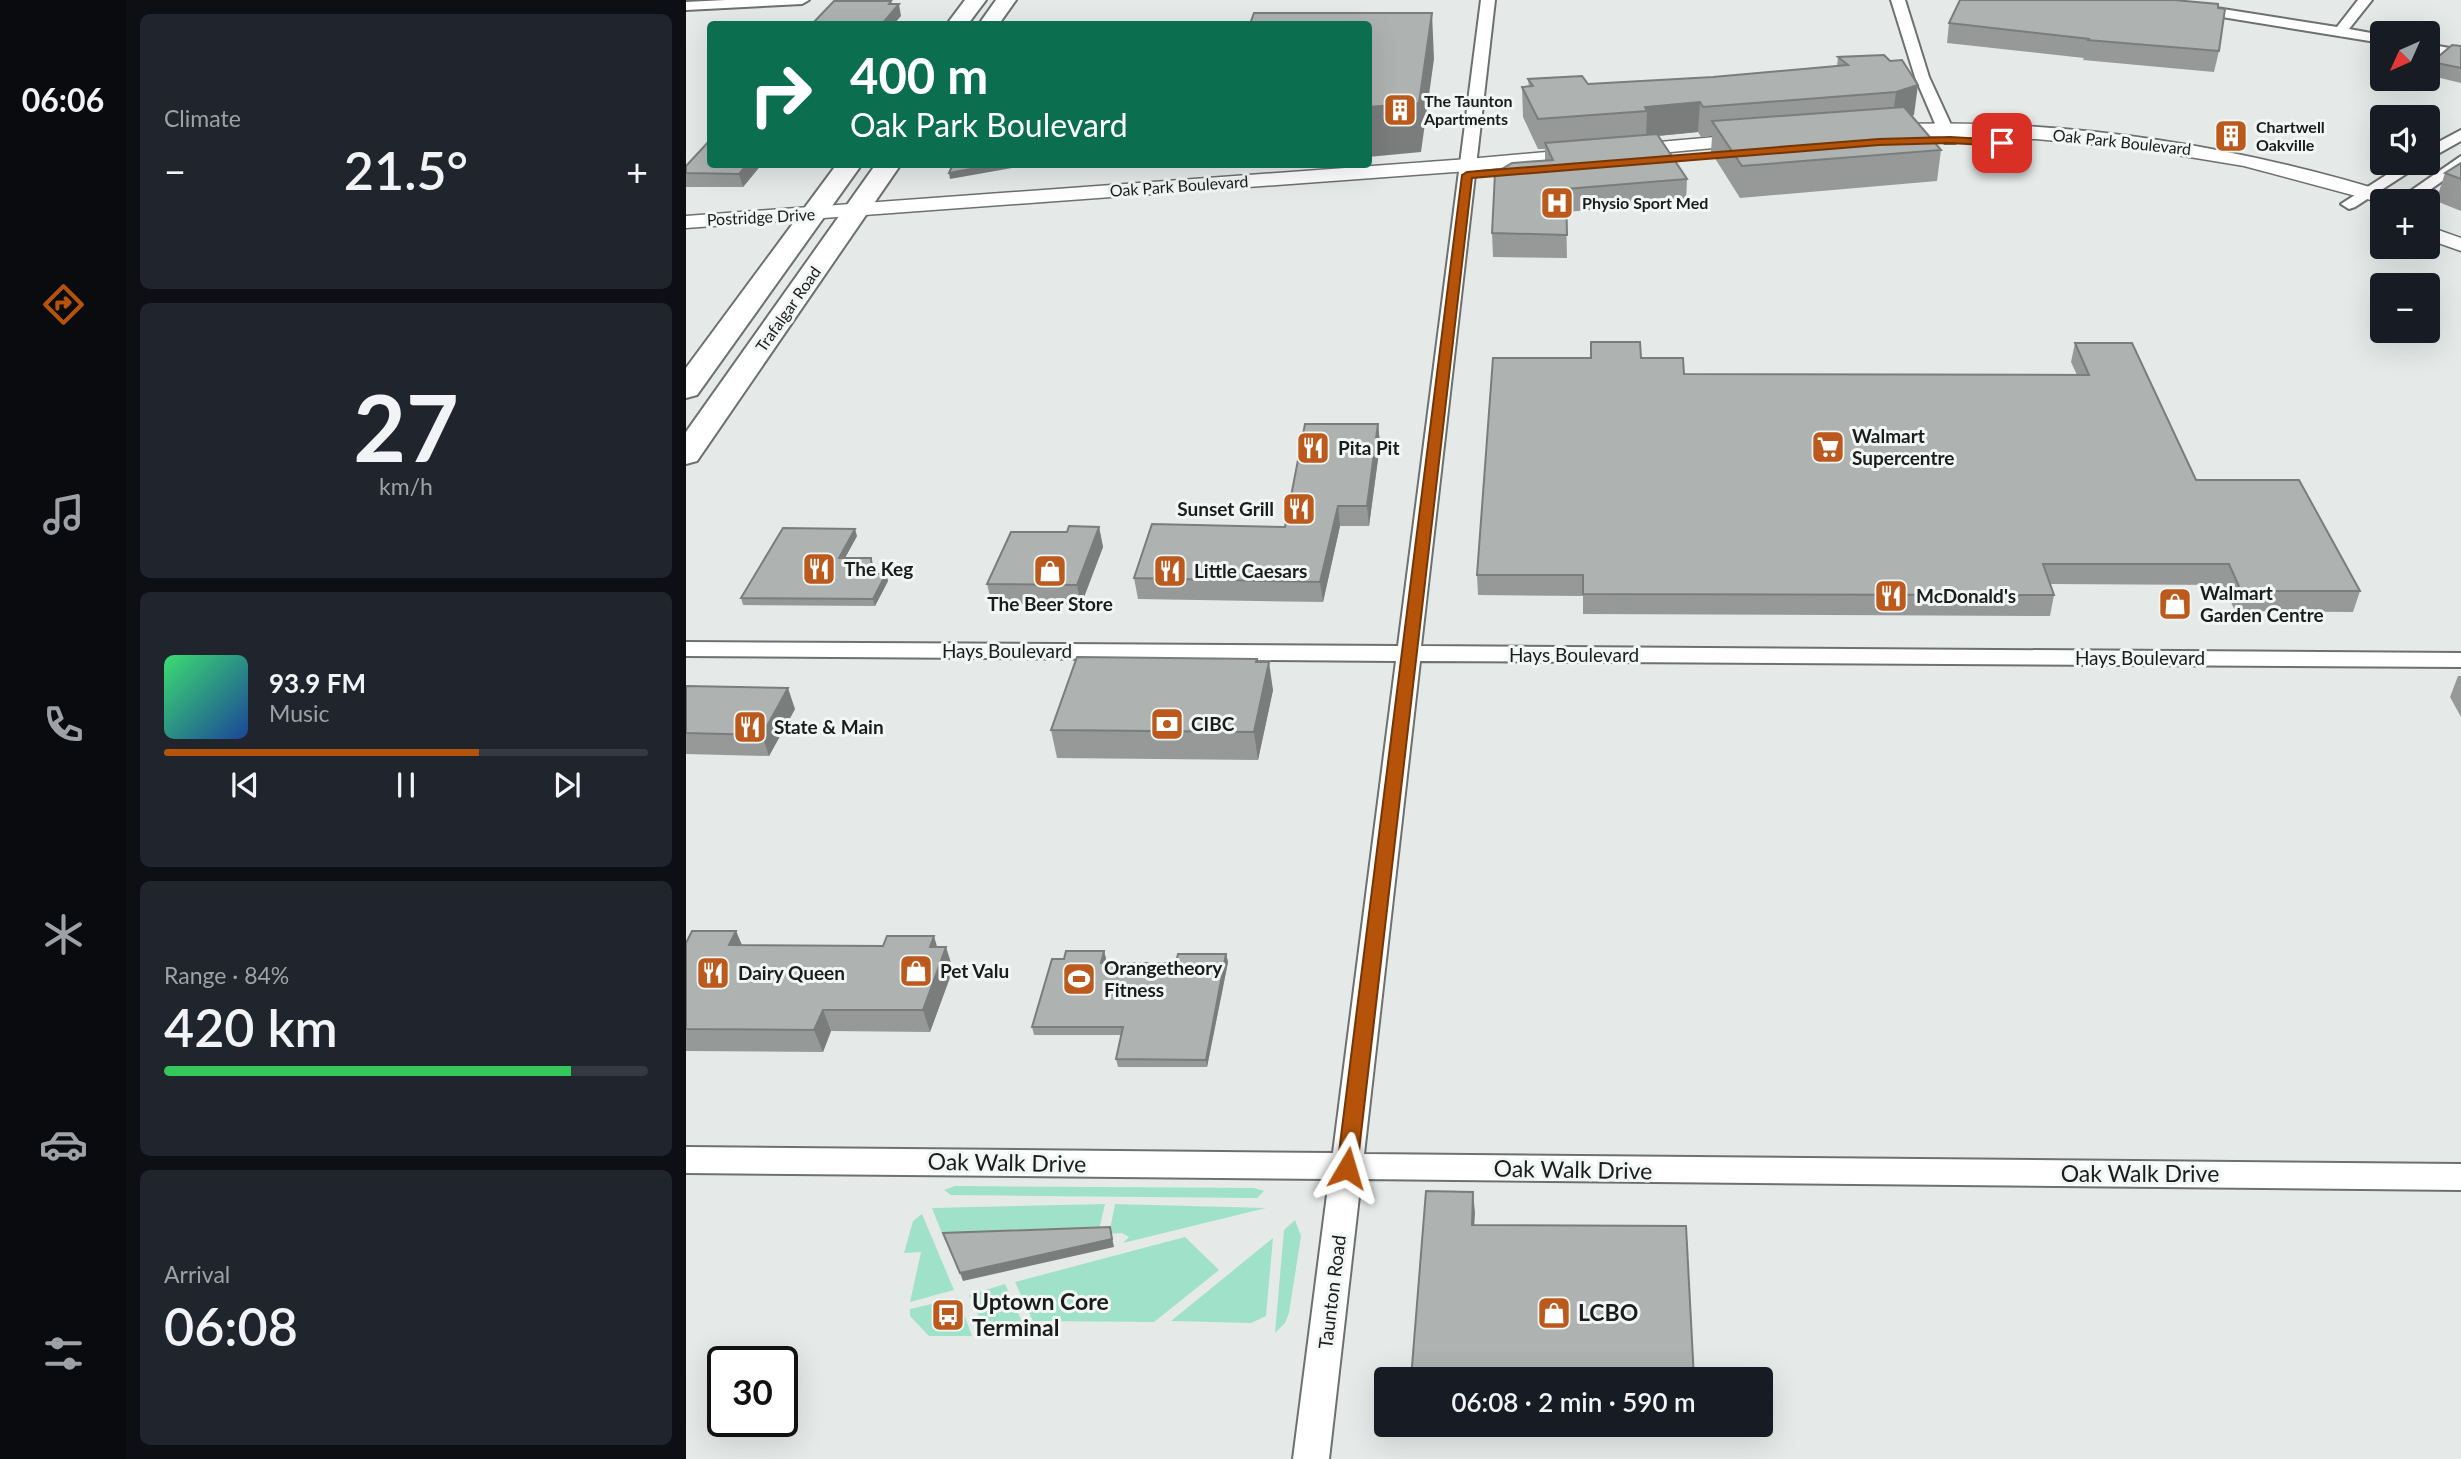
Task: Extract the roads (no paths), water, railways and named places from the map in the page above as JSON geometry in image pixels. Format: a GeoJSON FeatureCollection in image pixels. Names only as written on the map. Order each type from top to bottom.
{"type":"FeatureCollection","features":[{"type":"Feature","properties":{"kind":"main road"},"geometry":{"type":"LineString","coordinates":[[959,21],[976,0]]}},
{"type":"Feature","properties":{"kind":"main road"},"geometry":{"type":"LineString","coordinates":[[991,21],[1006,0]]}},
{"type":"Feature","properties":{"kind":"main road","name":"Trafalgar Road"},"geometry":{"type":"LineString","coordinates":[[686,454],[829,221],[849,168]]}},
{"type":"Feature","properties":{"kind":"main road","name":"Trafalgar Road"},"geometry":{"type":"LineString","coordinates":[[686,389],[829,221],[885,168]]}},
{"type":"Feature","properties":{"kind":"street"},"geometry":{"type":"LineString","coordinates":[[686,6],[802,0]]}},
{"type":"Feature","properties":{"kind":"street","name":"Taunton Road"},"geometry":{"type":"LineString","coordinates":[[1311,1459],[1488,0]]}},
{"type":"Feature","properties":{"kind":"street"},"geometry":{"type":"LineString","coordinates":[[1898,0],[1922,77],[1948,135]]}},
{"type":"Feature","properties":{"kind":"street"},"geometry":{"type":"LineString","coordinates":[[2341,31],[2365,0]]}},
{"type":"Feature","properties":{"kind":"street"},"geometry":{"type":"LineString","coordinates":[[2179,7],[2370,37]]}},
{"type":"Feature","properties":{"kind":"street"},"geometry":{"type":"LineString","coordinates":[[2440,50],[2461,54]]}},
{"type":"Feature","properties":{"kind":"street","name":"Oak Park Boulevard"},"geometry":{"type":"LineString","coordinates":[[1862,138],[1948,135],[2087,137],[2174,147],[2260,163],[2368,192]]}},
{"type":"Feature","properties":{"kind":"street","name":"Oak Park Boulevard"},"geometry":{"type":"LineString","coordinates":[[1948,135],[2139,156],[2255,178],[2370,210]]}},
{"type":"Feature","properties":{"kind":"street"},"geometry":{"type":"LineString","coordinates":[[2440,147],[2461,135]]}},
{"type":"Feature","properties":{"kind":"street","name":"Oak Park Boulevard"},"geometry":{"type":"LineString","coordinates":[[829,221],[1770,144]]}},
{"type":"Feature","properties":{"kind":"street"},"geometry":{"type":"LineString","coordinates":[[2420,189],[2461,161]]}},
{"type":"Feature","properties":{"kind":"street"},"geometry":{"type":"LineString","coordinates":[[2349,204],[2396,175]]}},
{"type":"Feature","properties":{"kind":"street"},"geometry":{"type":"LineString","coordinates":[[2440,218],[2461,227]]}},
{"type":"Feature","properties":{"kind":"street","name":"Postridge Drive"},"geometry":{"type":"LineString","coordinates":[[686,222],[829,221]]}},
{"type":"Feature","properties":{"kind":"street","name":"Postridge Drive"},"geometry":{"type":"LineString","coordinates":[[686,239],[829,221]]}},
{"type":"Feature","properties":{"kind":"street"},"geometry":{"type":"LineString","coordinates":[[2440,237],[2461,245]]}},
{"type":"Feature","properties":{"kind":"street","name":"Hays Boulevard"},"geometry":{"type":"LineString","coordinates":[[686,649],[2461,660]]}},
{"type":"Feature","properties":{"kind":"street","name":"Oak Walk Drive"},"geometry":{"type":"LineString","coordinates":[[686,1160],[2461,1177]]}},
{"type":"Feature","properties":{"kind":"place","name":"The Taunton Apartments"},"geometry":{"type":"Point","coordinates":[1400,110]}},
{"type":"Feature","properties":{"kind":"place","name":"Chartwell Oakville"},"geometry":{"type":"Point","coordinates":[2231,136]}},
{"type":"Feature","properties":{"kind":"place","name":"Physio Sport Med"},"geometry":{"type":"Point","coordinates":[1557,203]}},
{"type":"Feature","properties":{"kind":"place","name":"Walmart Supercentre"},"geometry":{"type":"Point","coordinates":[1828,447]}},
{"type":"Feature","properties":{"kind":"place","name":"Pita Pit"},"geometry":{"type":"Point","coordinates":[1313,448]}},
{"type":"Feature","properties":{"kind":"place","name":"Sunset Grill"},"geometry":{"type":"Point","coordinates":[1299,509]}},
{"type":"Feature","properties":{"kind":"place","name":"The Keg"},"geometry":{"type":"Point","coordinates":[819,569]}},
{"type":"Feature","properties":{"kind":"place","name":"The Beer Store"},"geometry":{"type":"Point","coordinates":[1050,571]}},
{"type":"Feature","properties":{"kind":"place","name":"Little Caesars"},"geometry":{"type":"Point","coordinates":[1170,571]}},
{"type":"Feature","properties":{"kind":"place","name":"McDonald's"},"geometry":{"type":"Point","coordinates":[1891,596]}},
{"type":"Feature","properties":{"kind":"place","name":"Walmart Garden Centre"},"geometry":{"type":"Point","coordinates":[2175,604]}},
{"type":"Feature","properties":{"kind":"place","name":"CIBC"},"geometry":{"type":"Point","coordinates":[1167,724]}},
{"type":"Feature","properties":{"kind":"place","name":"State & Main"},"geometry":{"type":"Point","coordinates":[750,727]}},
{"type":"Feature","properties":{"kind":"place","name":"Pet Valu"},"geometry":{"type":"Point","coordinates":[916,971]}},
{"type":"Feature","properties":{"kind":"place","name":"Dairy Queen"},"geometry":{"type":"Point","coordinates":[713,973]}},
{"type":"Feature","properties":{"kind":"place","name":"Orangetheory Fitness"},"geometry":{"type":"Point","coordinates":[1079,979]}},
{"type":"Feature","properties":{"kind":"place","name":"LCBO"},"geometry":{"type":"Point","coordinates":[1554,1313]}},
{"type":"Feature","properties":{"kind":"place","name":"Uptown Core Terminal"},"geometry":{"type":"Point","coordinates":[948,1315]}}]}
